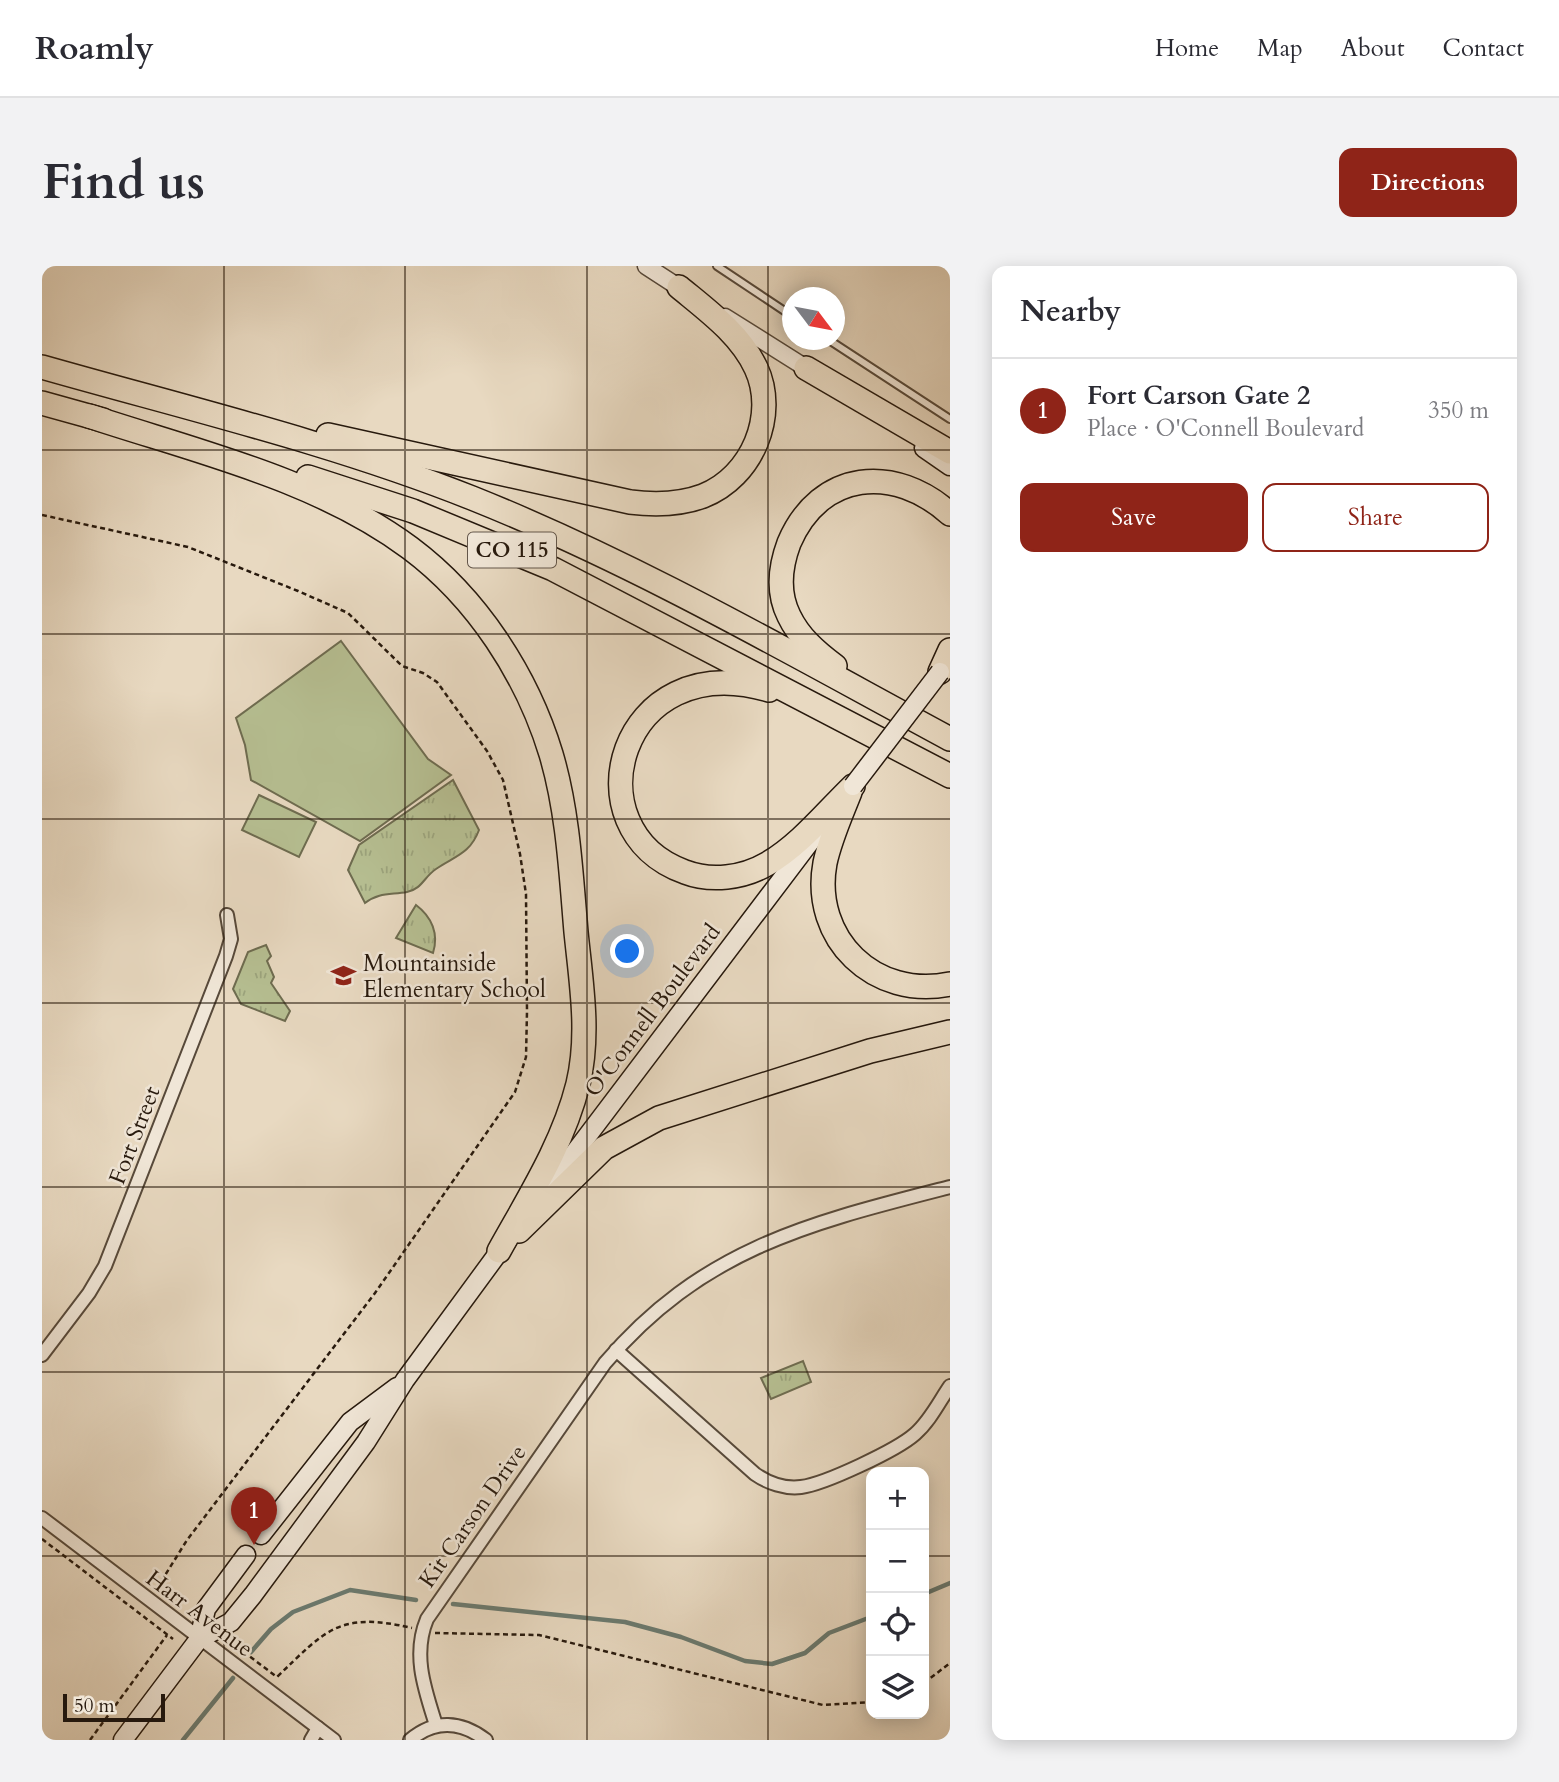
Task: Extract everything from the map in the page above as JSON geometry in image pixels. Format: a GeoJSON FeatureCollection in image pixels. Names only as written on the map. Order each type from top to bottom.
{"type":"FeatureCollection","features":[{"type":"Feature","properties":{"kind":"highway"},"geometry":{"type":"LineString","coordinates":[[92,381],[630,502],[677,503],[714,491],[738,472],[759,437],[765,415],[764,391],[747,352],[719,321],[679,287]]}},
{"type":"Feature","properties":{"kind":"highway","name":"CO 115"},"geometry":{"type":"LineString","coordinates":[[42,367],[354,457],[493,507],[624,568],[950,737]]}},
{"type":"Feature","properties":{"kind":"highway"},"geometry":{"type":"LineString","coordinates":[[806,369],[950,452]]}},
{"type":"Feature","properties":{"kind":"highway","name":"CO 115"},"geometry":{"type":"LineString","coordinates":[[42,403],[300,474],[467,531],[599,590],[950,776]]}},
{"type":"Feature","properties":{"kind":"highway"},"geometry":{"type":"LineString","coordinates":[[89,416],[277,479],[340,505],[376,525],[413,550],[466,600],[506,655],[523,686],[551,754],[560,792],[568,842],[584,1033],[578,1082],[562,1132],[499,1251]]}},
{"type":"Feature","properties":{"kind":"highway"},"geometry":{"type":"LineString","coordinates":[[885,704],[817,653],[800,635],[782,596],[780,575],[784,555],[807,512],[839,489],[858,482],[881,480],[902,483],[920,491],[950,514]]}},
{"type":"Feature","properties":{"kind":"highway"},"geometry":{"type":"LineString","coordinates":[[947,664],[950,650]]}},
{"type":"Feature","properties":{"kind":"highway"},"geometry":{"type":"LineString","coordinates":[[853,786],[790,848],[767,864],[748,873],[712,878],[695,876],[672,866],[643,841],[626,811],[620,772],[624,753],[642,720],[680,690],[703,684],[746,683],[866,732]]}},
{"type":"Feature","properties":{"kind":"highway"},"geometry":{"type":"LineString","coordinates":[[906,752],[950,786]]}},
{"type":"Feature","properties":{"kind":"highway"},"geometry":{"type":"LineString","coordinates":[[853,786],[825,864],[823,889],[832,930],[854,960],[886,980],[925,987],[950,984]]}},
{"type":"Feature","properties":{"kind":"highway"},"geometry":{"type":"LineString","coordinates":[[499,1251],[604,1148],[659,1118],[870,1051],[950,1032]]}},
{"type":"Feature","properties":{"kind":"main road"},"geometry":{"type":"LineString","coordinates":[[806,369],[950,466]]}},
{"type":"Feature","properties":{"kind":"main road","name":"O'Connell Boulevard"},"geometry":{"type":"LineString","coordinates":[[199,1639],[222,1630],[253,1595],[366,1442],[405,1381],[499,1251],[947,664]]}},
{"type":"Feature","properties":{"kind":"main road","name":"O'Connell Boulevard"},"geometry":{"type":"LineString","coordinates":[[261,1535],[350,1422],[405,1381]]}},
{"type":"Feature","properties":{"kind":"main road"},"geometry":{"type":"LineString","coordinates":[[287,1502],[285,1514],[291,1523],[319,1506]]}},
{"type":"Feature","properties":{"kind":"main road","name":"O'Connell Boulevard"},"geometry":{"type":"LineString","coordinates":[[123,1740],[199,1639],[206,1609],[246,1555]]}},
{"type":"Feature","properties":{"kind":"main road"},"geometry":{"type":"LineString","coordinates":[[226,1581],[235,1597],[253,1595]]}},
{"type":"Feature","properties":{"kind":"street"},"geometry":{"type":"LineString","coordinates":[[646,266],[806,369]]}},
{"type":"Feature","properties":{"kind":"street","name":"Fort Street"},"geometry":{"type":"LineString","coordinates":[[42,1355],[89,1293],[105,1266],[226,956],[230,939],[227,915]]}},
{"type":"Feature","properties":{"kind":"street","name":"Kit Carson Drive"},"geometry":{"type":"LineString","coordinates":[[436,1725],[420,1663],[423,1631],[444,1592],[617,1350],[664,1302],[710,1270],[738,1255],[798,1231],[950,1187]]}},
{"type":"Feature","properties":{"kind":"street"},"geometry":{"type":"LineString","coordinates":[[617,1350],[755,1475],[772,1483],[793,1487],[818,1482],[905,1442],[925,1424],[950,1386]]}},
{"type":"Feature","properties":{"kind":"street","name":"Harr Avenue"},"geometry":{"type":"LineString","coordinates":[[42,1518],[334,1740]]}},
{"type":"Feature","properties":{"kind":"street"},"geometry":{"type":"LineString","coordinates":[[410,1740],[436,1725],[460,1725],[486,1740]]}},
{"type":"Feature","properties":{"kind":"street"},"geometry":{"type":"LineString","coordinates":[[311,1740],[318,1728]]}},
{"type":"Feature","properties":{"kind":"lane"},"geometry":{"type":"LineString","coordinates":[[717,266],[782,309]]}},
{"type":"Feature","properties":{"kind":"lane"},"geometry":{"type":"LineString","coordinates":[[844,350],[950,419]]}},
{"type":"Feature","properties":{"kind":"path"},"geometry":{"type":"LineString","coordinates":[[42,515],[188,547],[298,591],[348,613],[402,666],[423,673],[438,682],[487,751],[503,780],[526,894],[526,1057],[514,1092],[331,1353],[187,1540],[159,1585],[159,1590],[179,1604],[179,1624]]}},
{"type":"Feature","properties":{"kind":"path"},"geometry":{"type":"LineString","coordinates":[[42,1539],[173,1639]]}},
{"type":"Feature","properties":{"kind":"path"},"geometry":{"type":"LineString","coordinates":[[232,1643],[237,1642],[241,1650],[277,1677],[318,1637],[340,1624],[398,1625],[423,1631],[539,1635],[823,1705],[866,1702]]}},
{"type":"Feature","properties":{"kind":"path"},"geometry":{"type":"LineString","coordinates":[[90,1740],[167,1635]]}},
{"type":"Feature","properties":{"kind":"path"},"geometry":{"type":"LineString","coordinates":[[929,1679],[950,1663]]}},
{"type":"Feature","properties":{"kind":"green space"},"geometry":{"type":"Polygon","coordinates":[[[341,641],[428,759],[451,775],[360,841],[251,780],[245,745],[236,718],[341,641]]]}},
{"type":"Feature","properties":{"kind":"green space"},"geometry":{"type":"Polygon","coordinates":[[[453,780],[479,830],[471,844],[461,854],[432,872],[420,886],[407,892],[380,895],[365,903],[348,870],[359,845],[453,780]]]}},
{"type":"Feature","properties":{"kind":"green space"},"geometry":{"type":"Polygon","coordinates":[[[259,795],[316,822],[299,857],[242,830],[259,795]]]}},
{"type":"Feature","properties":{"kind":"green space"},"geometry":{"type":"Polygon","coordinates":[[[416,905],[433,926],[433,953],[396,938],[416,905]]]}},
{"type":"Feature","properties":{"kind":"green space"},"geometry":{"type":"Polygon","coordinates":[[[266,945],[271,956],[267,961],[274,977],[271,983],[290,1011],[285,1021],[241,1004],[233,989],[248,952],[266,945]]]}},
{"type":"Feature","properties":{"kind":"green space"},"geometry":{"type":"Polygon","coordinates":[[[803,1361],[811,1382],[771,1399],[761,1378],[803,1361]]]}},
{"type":"Feature","properties":{"kind":"waterway"},"geometry":{"type":"LineString","coordinates":[[926,1593],[950,1583]]}},
{"type":"Feature","properties":{"kind":"waterway"},"geometry":{"type":"LineString","coordinates":[[251,1652],[271,1629],[293,1612],[350,1590],[416,1600]]}},
{"type":"Feature","properties":{"kind":"waterway"},"geometry":{"type":"LineString","coordinates":[[453,1604],[625,1622],[681,1637],[745,1661],[772,1664],[805,1653],[829,1633],[866,1619]]}},
{"type":"Feature","properties":{"kind":"waterway"},"geometry":{"type":"LineString","coordinates":[[183,1740],[233,1678]]}},
{"type":"Feature","properties":{"kind":"place","name":"Mountainside Elementary School"},"geometry":{"type":"Point","coordinates":[343,976]}},
{"type":"Feature","properties":{"kind":"place","name":"Fort Carson Gate 2"},"geometry":{"type":"Point","coordinates":[254,1545]}}]}
